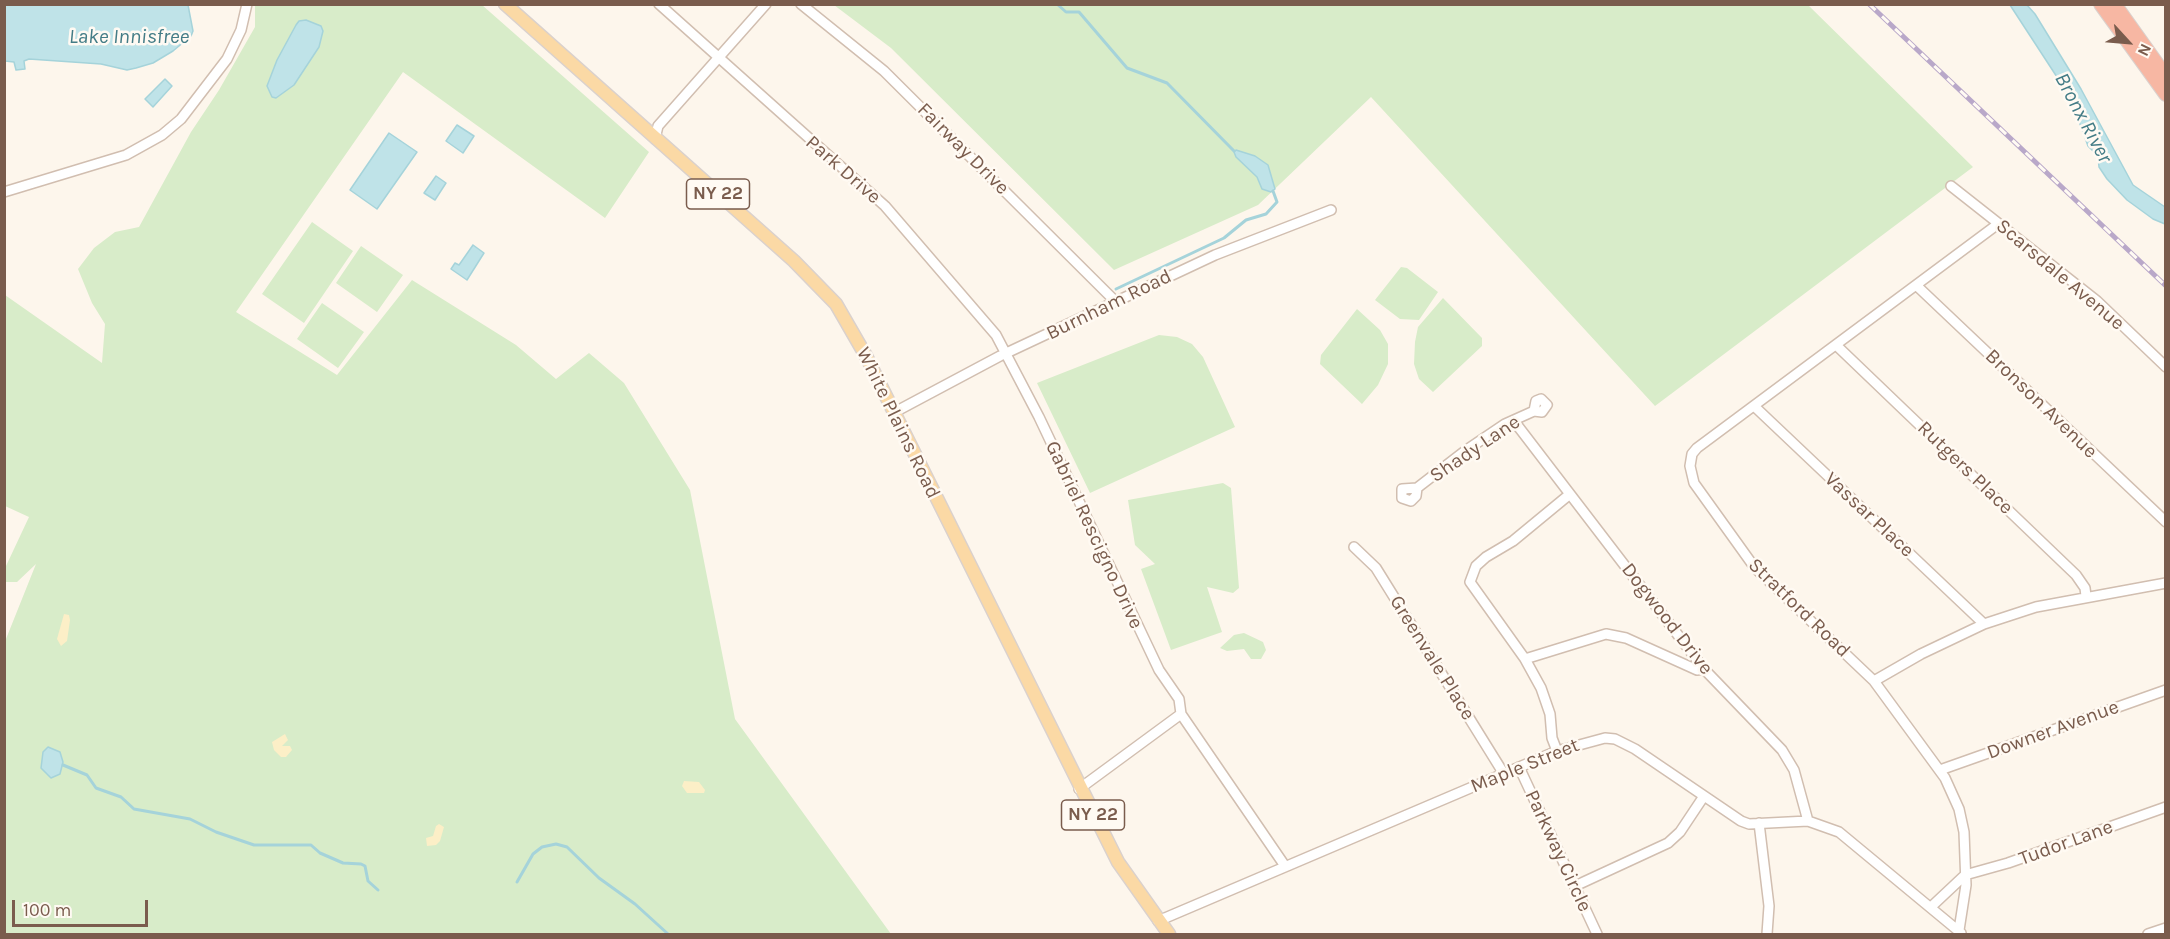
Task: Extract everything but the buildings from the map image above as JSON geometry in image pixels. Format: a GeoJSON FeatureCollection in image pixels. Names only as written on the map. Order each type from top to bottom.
{"type":"FeatureCollection","features":[{"type":"Feature","properties":{"kind":"highway"},"geometry":{"type":"LineString","coordinates":[[2101,4],[2166,94]]}},
{"type":"Feature","properties":{"kind":"highway"},"geometry":{"type":"LineString","coordinates":[[2114,4],[2166,77]]}},
{"type":"Feature","properties":{"kind":"main road","name":"White Plains Road"},"geometry":{"type":"LineString","coordinates":[[506,4],[822,289],[847,322],[1079,789],[1123,871],[1169,934]]}},
{"type":"Feature","properties":{"kind":"street"},"geometry":{"type":"LineString","coordinates":[[4,192],[126,155],[162,135],[181,119],[227,59],[241,30],[247,4]]}},
{"type":"Feature","properties":{"kind":"street","name":"Park Drive"},"geometry":{"type":"LineString","coordinates":[[659,4],[885,206],[996,335],[1007,354]]}},
{"type":"Feature","properties":{"kind":"street"},"geometry":{"type":"LineString","coordinates":[[656,139],[658,126],[766,4]]}},
{"type":"Feature","properties":{"kind":"street","name":"Fairway Drive"},"geometry":{"type":"LineString","coordinates":[[801,4],[884,71],[1116,302]]}},
{"type":"Feature","properties":{"kind":"street","name":"Scarsdale Avenue"},"geometry":{"type":"LineString","coordinates":[[1951,186],[2097,301],[2166,367]]}},
{"type":"Feature","properties":{"kind":"street","name":"Burnham Road"},"geometry":{"type":"LineString","coordinates":[[893,414],[1007,354],[1215,255],[1331,210]]}},
{"type":"Feature","properties":{"kind":"street","name":"Stratford Road"},"geometry":{"type":"LineString","coordinates":[[1961,932],[1966,885],[1964,832],[1959,809],[1940,770],[1874,681],[1755,568],[1694,483],[1690,466],[1692,454],[1697,448],[1998,224]]}},
{"type":"Feature","properties":{"kind":"street","name":"Bronson Avenue"},"geometry":{"type":"LineString","coordinates":[[1917,286],[2166,522]]}},
{"type":"Feature","properties":{"kind":"street","name":"Rutgers Place"},"geometry":{"type":"LineString","coordinates":[[1836,345],[2076,574],[2085,588],[2086,596]]}},
{"type":"Feature","properties":{"kind":"street","name":"Gabriel Rescigno Drive"},"geometry":{"type":"LineString","coordinates":[[1007,354],[1159,670],[1179,699],[1181,714],[1285,866]]}},
{"type":"Feature","properties":{"kind":"street","name":"Vassar Place"},"geometry":{"type":"LineString","coordinates":[[1754,406],[1984,624]]}},
{"type":"Feature","properties":{"kind":"street","name":"Shady Lane"},"geometry":{"type":"LineString","coordinates":[[1417,488],[1465,451],[1534,411]]}},
{"type":"Feature","properties":{"kind":"street","name":"Dogwood Drive"},"geometry":{"type":"LineString","coordinates":[[1514,421],[1704,669],[1789,760],[1808,821]]}},
{"type":"Feature","properties":{"kind":"street"},"geometry":{"type":"LineString","coordinates":[[1557,751],[1546,698],[1525,659],[1472,588],[1471,575],[1486,557],[1513,541],[1570,494]]}},
{"type":"Feature","properties":{"kind":"street","name":"Greenvale Place"},"geometry":{"type":"LineString","coordinates":[[1354,547],[1376,568],[1504,774]]}},
{"type":"Feature","properties":{"kind":"street"},"geometry":{"type":"LineString","coordinates":[[1874,681],[1922,654],[1984,624],[2036,607],[2166,582]]}},
{"type":"Feature","properties":{"kind":"street"},"geometry":{"type":"LineString","coordinates":[[1525,659],[1606,634],[1626,638],[1697,670],[1704,669]]}},
{"type":"Feature","properties":{"kind":"street","name":"Downer Avenue"},"geometry":{"type":"LineString","coordinates":[[1940,770],[2166,690]]}},
{"type":"Feature","properties":{"kind":"street"},"geometry":{"type":"LineString","coordinates":[[1079,789],[1181,714]]}},
{"type":"Feature","properties":{"kind":"street","name":"Maple Street"},"geometry":{"type":"LineString","coordinates":[[1158,921],[1557,751],[1593,740],[1615,739],[1635,748],[1741,821],[1759,823],[1808,821],[1839,832],[1961,932]]}},
{"type":"Feature","properties":{"kind":"street","name":"Parkway Circle"},"geometry":{"type":"LineString","coordinates":[[1519,767],[1597,934]]}},
{"type":"Feature","properties":{"kind":"street"},"geometry":{"type":"LineString","coordinates":[[1575,886],[1668,843],[1680,832],[1704,796]]}},
{"type":"Feature","properties":{"kind":"street","name":"Tudor Lane"},"geometry":{"type":"LineString","coordinates":[[1965,875],[2008,863],[2166,807]]}},
{"type":"Feature","properties":{"kind":"street"},"geometry":{"type":"LineString","coordinates":[[1759,823],[1769,906],[1767,934]]}},
{"type":"Feature","properties":{"kind":"street"},"geometry":{"type":"LineString","coordinates":[[1932,906],[1965,875]]}},
{"type":"Feature","properties":{"kind":"street"},"geometry":{"type":"LineString","coordinates":[[2148,934],[2166,928]]}},
{"type":"Feature","properties":{"kind":"green space"},"geometry":{"type":"Polygon","coordinates":[[[255,5],[482,5],[649,152],[605,218],[403,72],[236,312],[337,375],[412,280],[516,345],[556,379],[589,353],[624,383],[690,490],[735,719],[891,934],[5,934],[4,644],[36,564],[17,582],[5,582],[6,566],[29,517],[5,506],[5,295],[102,363],[105,324],[92,303],[78,269],[94,248],[115,232],[139,227],[191,132],[219,90],[255,27],[255,5]]]}},
{"type":"Feature","properties":{"kind":"green space"},"geometry":{"type":"Polygon","coordinates":[[[834,5],[1808,5],[1973,167],[1655,406],[1371,97],[1258,205],[1114,270],[891,48],[834,5]]]}},
{"type":"Feature","properties":{"kind":"green space"},"geometry":{"type":"Polygon","coordinates":[[[312,222],[353,251],[304,323],[262,294],[312,222]]]}},
{"type":"Feature","properties":{"kind":"green space"},"geometry":{"type":"Polygon","coordinates":[[[361,246],[403,275],[377,312],[336,283],[361,246]]]}},
{"type":"Feature","properties":{"kind":"green space"},"geometry":{"type":"Polygon","coordinates":[[[1401,267],[1407,268],[1438,292],[1419,320],[1400,319],[1375,300],[1401,267]]]}},
{"type":"Feature","properties":{"kind":"green space"},"geometry":{"type":"Polygon","coordinates":[[[1443,298],[1482,338],[1482,346],[1433,392],[1419,379],[1414,364],[1415,342],[1418,327],[1443,298]]]}},
{"type":"Feature","properties":{"kind":"green space"},"geometry":{"type":"Polygon","coordinates":[[[322,303],[364,332],[338,368],[297,339],[322,303]]]}},
{"type":"Feature","properties":{"kind":"green space"},"geometry":{"type":"Polygon","coordinates":[[[1357,309],[1380,330],[1388,344],[1388,364],[1378,385],[1362,404],[1320,364],[1321,355],[1357,309]]]}},
{"type":"Feature","properties":{"kind":"green space"},"geometry":{"type":"Polygon","coordinates":[[[1159,335],[1177,337],[1192,344],[1203,357],[1235,427],[1090,493],[1037,383],[1159,335]]]}},
{"type":"Feature","properties":{"kind":"green space"},"geometry":{"type":"Polygon","coordinates":[[[1223,483],[1231,488],[1239,588],[1233,593],[1207,587],[1222,632],[1171,650],[1141,569],[1155,564],[1135,545],[1128,500],[1223,483]]]}},
{"type":"Feature","properties":{"kind":"green space"},"geometry":{"type":"Polygon","coordinates":[[[1244,633],[1263,642],[1266,650],[1261,659],[1251,659],[1244,649],[1227,651],[1220,648],[1234,635],[1244,633]]]}},
{"type":"Feature","properties":{"kind":"sand"},"geometry":{"type":"Polygon","coordinates":[[[64,614],[69,615],[70,620],[67,641],[61,646],[57,639],[64,614]]]}},
{"type":"Feature","properties":{"kind":"sand"},"geometry":{"type":"Polygon","coordinates":[[[285,734],[288,740],[282,746],[290,746],[292,750],[286,757],[281,757],[274,750],[272,742],[285,734]]]}},
{"type":"Feature","properties":{"kind":"sand"},"geometry":{"type":"Polygon","coordinates":[[[684,781],[699,782],[705,790],[704,793],[687,793],[682,786],[684,781]]]}},
{"type":"Feature","properties":{"kind":"sand"},"geometry":{"type":"Polygon","coordinates":[[[439,824],[444,827],[440,841],[436,845],[427,846],[426,838],[433,836],[439,824]]]}},
{"type":"Feature","properties":{"kind":"water","name":"Lake Innisfree"},"geometry":{"type":"Polygon","coordinates":[[[4,5],[188,5],[193,31],[191,36],[173,51],[153,63],[127,70],[101,64],[29,59],[24,61],[25,69],[16,70],[14,62],[5,61],[4,5]]]}},
{"type":"Feature","properties":{"kind":"water","name":"Bronx River"},"geometry":{"type":"Polygon","coordinates":[[[2010,5],[2027,5],[2035,14],[2081,89],[2133,185],[2165,207],[2165,224],[2153,219],[2127,200],[2107,179],[2099,167],[2098,156],[2088,146],[2070,97],[2010,5]]]}},
{"type":"Feature","properties":{"kind":"water"},"geometry":{"type":"Polygon","coordinates":[[[306,20],[321,26],[323,31],[319,47],[294,85],[276,98],[272,97],[267,86],[277,60],[296,25],[299,21],[306,20]]]}},
{"type":"Feature","properties":{"kind":"water"},"geometry":{"type":"Polygon","coordinates":[[[165,79],[172,86],[153,107],[145,99],[165,79]]]}},
{"type":"Feature","properties":{"kind":"water"},"geometry":{"type":"Polygon","coordinates":[[[457,125],[474,136],[463,153],[446,141],[457,125]]]}},
{"type":"Feature","properties":{"kind":"water"},"geometry":{"type":"Polygon","coordinates":[[[389,133],[417,152],[377,209],[350,190],[389,133]]]}},
{"type":"Feature","properties":{"kind":"water"},"geometry":{"type":"Polygon","coordinates":[[[1236,150],[1255,156],[1268,165],[1275,189],[1271,192],[1262,189],[1257,177],[1236,157],[1234,152],[1236,150]]]}},
{"type":"Feature","properties":{"kind":"water"},"geometry":{"type":"Polygon","coordinates":[[[436,176],[446,183],[435,200],[424,193],[436,176]]]}},
{"type":"Feature","properties":{"kind":"water"},"geometry":{"type":"Polygon","coordinates":[[[473,245],[484,253],[467,280],[451,269],[455,263],[459,265],[473,245]]]}},
{"type":"Feature","properties":{"kind":"water"},"geometry":{"type":"Polygon","coordinates":[[[48,747],[60,752],[63,762],[60,774],[51,778],[41,768],[43,752],[48,747]]]}},
{"type":"Feature","properties":{"kind":"waterway"},"geometry":{"type":"LineString","coordinates":[[1057,4],[1066,12],[1079,12],[1127,68],[1167,83],[1234,151]]}},
{"type":"Feature","properties":{"kind":"waterway"},"geometry":{"type":"LineString","coordinates":[[1116,289],[1224,238],[1246,220],[1266,214],[1277,202],[1273,191]]}},
{"type":"Feature","properties":{"kind":"waterway"},"geometry":{"type":"LineString","coordinates":[[63,765],[87,775],[96,788],[121,797],[134,809],[190,819],[216,832],[254,845],[311,845],[320,853],[343,863],[361,864],[365,866],[368,881],[378,890]]}},
{"type":"Feature","properties":{"kind":"waterway"},"geometry":{"type":"LineString","coordinates":[[517,882],[533,854],[542,847],[556,844],[567,847],[599,878],[635,904],[668,934]]}},
{"type":"Feature","properties":{"kind":"railway"},"geometry":{"type":"LineString","coordinates":[[1869,4],[2166,286]]}}]}
